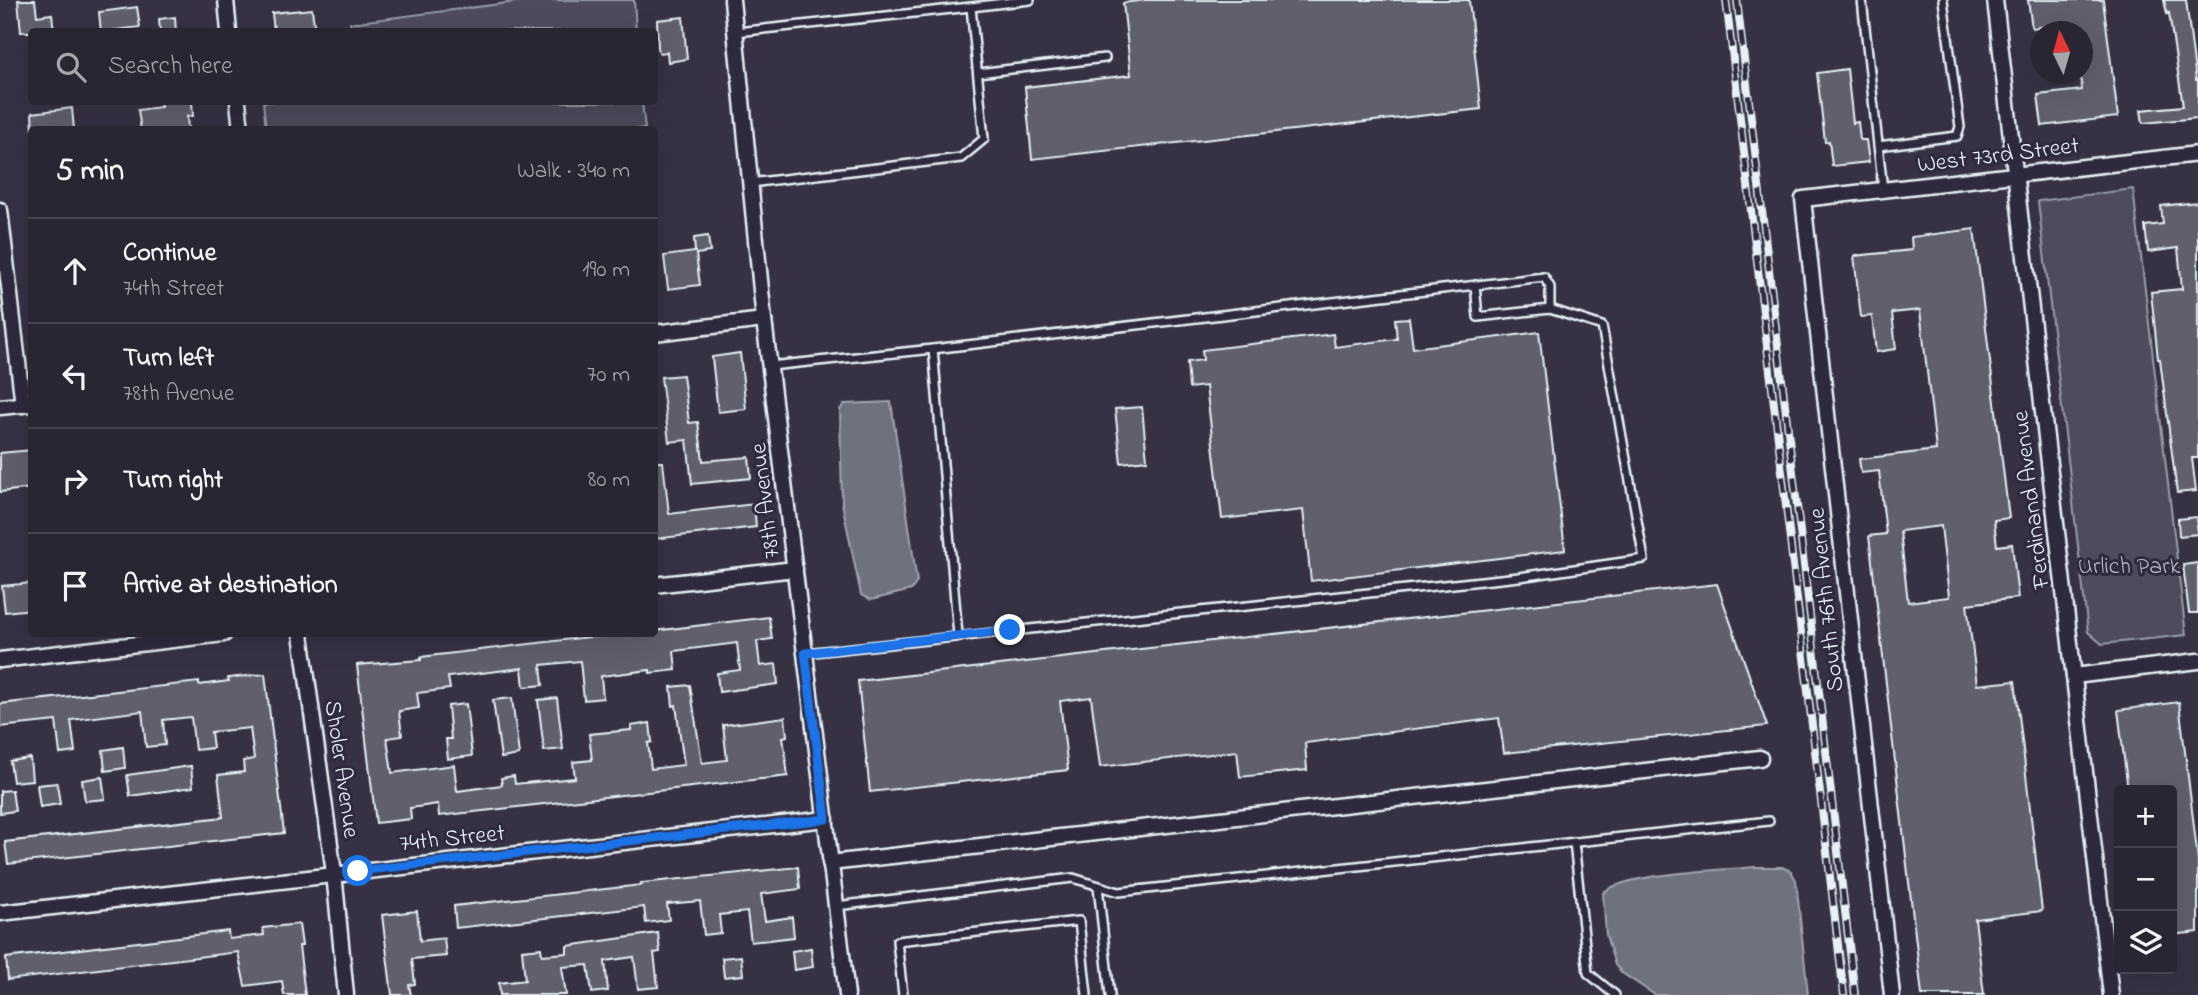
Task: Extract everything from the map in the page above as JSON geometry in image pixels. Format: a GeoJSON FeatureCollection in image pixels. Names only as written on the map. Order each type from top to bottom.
{"type":"FeatureCollection","features":[{"type":"Feature","properties":{"kind":"street"},"geometry":{"type":"LineString","coordinates":[[226,0],[229,28]]}},
{"type":"Feature","properties":{"kind":"street","name":"78th Avenue"},"geometry":{"type":"LineString","coordinates":[[732,0],[764,320],[847,995]]}},
{"type":"Feature","properties":{"kind":"street","name":"Ferdinand Avenue"},"geometry":{"type":"LineString","coordinates":[[1995,0],[2111,995]]}},
{"type":"Feature","properties":{"kind":"street"},"geometry":{"type":"LineString","coordinates":[[238,105],[241,126]]}},
{"type":"Feature","properties":{"kind":"street","name":"West 73rd Street"},"geometry":{"type":"LineString","coordinates":[[1803,199],[2198,154]]}},
{"type":"Feature","properties":{"kind":"street","name":"South 76th Avenue"},"geometry":{"type":"LineString","coordinates":[[1803,199],[1892,995]]}},
{"type":"Feature","properties":{"kind":"street"},"geometry":{"type":"LineString","coordinates":[[0,210],[27,404],[0,407]]}},
{"type":"Feature","properties":{"kind":"street"},"geometry":{"type":"LineString","coordinates":[[658,333],[764,320]]}},
{"type":"Feature","properties":{"kind":"street"},"geometry":{"type":"LineString","coordinates":[[658,585],[795,569]]}},
{"type":"Feature","properties":{"kind":"street"},"geometry":{"type":"LineString","coordinates":[[0,660],[198,637]]}},
{"type":"Feature","properties":{"kind":"street","name":"Sholer Avenue"},"geometry":{"type":"LineString","coordinates":[[301,637],[334,873],[346,995]]}},
{"type":"Feature","properties":{"kind":"street"},"geometry":{"type":"LineString","coordinates":[[2074,676],[2198,661]]}},
{"type":"Feature","properties":{"kind":"street"},"geometry":{"type":"LineString","coordinates":[[831,863],[1760,758]]}},
{"type":"Feature","properties":{"kind":"street","name":"74th Street"},"geometry":{"type":"LineString","coordinates":[[0,913],[826,819]]}},
{"type":"Feature","properties":{"kind":"lane"},"geometry":{"type":"LineString","coordinates":[[736,32],[1030,0]]}},
{"type":"Feature","properties":{"kind":"lane"},"geometry":{"type":"LineString","coordinates":[[1862,0],[1883,190]]}},
{"type":"Feature","properties":{"kind":"lane"},"geometry":{"type":"LineString","coordinates":[[1878,146],[1957,136],[1960,127],[1943,0]]}},
{"type":"Feature","properties":{"kind":"lane"},"geometry":{"type":"LineString","coordinates":[[749,183],[961,158],[984,139],[971,7]]}},
{"type":"Feature","properties":{"kind":"lane"},"geometry":{"type":"LineString","coordinates":[[978,73],[1105,58]]}},
{"type":"Feature","properties":{"kind":"lane"},"geometry":{"type":"LineString","coordinates":[[770,366],[1544,277],[1550,287],[1550,309]]}},
{"type":"Feature","properties":{"kind":"lane"},"geometry":{"type":"LineString","coordinates":[[805,653],[1519,577],[1644,559],[1602,326],[1550,309],[1478,317],[1475,285]]}},
{"type":"Feature","properties":{"kind":"lane"},"geometry":{"type":"LineString","coordinates":[[933,349],[958,635]]}},
{"type":"Feature","properties":{"kind":"lane"},"geometry":{"type":"LineString","coordinates":[[836,906],[1073,878],[1119,892],[1769,821]]}},
{"type":"Feature","properties":{"kind":"lane"},"geometry":{"type":"LineString","coordinates":[[1574,842],[1587,974],[1615,995]]}},
{"type":"Feature","properties":{"kind":"lane"},"geometry":{"type":"LineString","coordinates":[[1098,886],[1110,995]]}},
{"type":"Feature","properties":{"kind":"lane"},"geometry":{"type":"LineString","coordinates":[[903,995],[897,941],[1079,921],[1087,995]]}},
{"type":"Feature","properties":{"kind":"green space"},"geometry":{"type":"Polygon","coordinates":[[[531,0],[634,0],[636,28],[351,28],[350,23],[531,0]]]}},
{"type":"Feature","properties":{"kind":"green space"},"geometry":{"type":"Polygon","coordinates":[[[263,105],[642,105],[645,126],[266,126],[263,105]]]}},
{"type":"Feature","properties":{"kind":"green space","name":"Urlich Park"},"geometry":{"type":"Polygon","coordinates":[[[2133,189],[2186,635],[2102,644],[2088,632],[2038,201],[2133,189]]]}},
{"type":"Feature","properties":{"kind":"water"},"geometry":{"type":"Polygon","coordinates":[[[891,402],[917,582],[911,590],[871,600],[861,595],[842,503],[840,410],[844,404],[891,402]]]}},
{"type":"Feature","properties":{"kind":"water"},"geometry":{"type":"Polygon","coordinates":[[[1782,867],[1791,871],[1796,880],[1808,995],[1655,995],[1622,973],[1615,965],[1606,935],[1603,893],[1614,886],[1652,877],[1782,867]]]}},
{"type":"Feature","properties":{"kind":"building"},"geometry":{"type":"Polygon","coordinates":[[[18,0],[35,0],[37,16],[52,14],[54,28],[28,28],[28,32],[21,32],[18,0]]]}},
{"type":"Feature","properties":{"kind":"building"},"geometry":{"type":"Polygon","coordinates":[[[1145,0],[1469,0],[1481,109],[1032,159],[1025,87],[1131,75],[1123,3],[1145,0]]]}},
{"type":"Feature","properties":{"kind":"building"},"geometry":{"type":"Polygon","coordinates":[[[2028,0],[2103,0],[2118,117],[2042,126],[2038,95],[2082,90],[2081,84],[2093,84],[2093,21],[2031,21],[2028,0]]]}},
{"type":"Feature","properties":{"kind":"building"},"geometry":{"type":"Polygon","coordinates":[[[2164,0],[2186,0],[2198,80],[2198,118],[2143,123],[2141,110],[2183,106],[2169,13],[2167,14],[2164,0]]]}},
{"type":"Feature","properties":{"kind":"building"},"geometry":{"type":"Polygon","coordinates":[[[137,7],[140,27],[101,28],[99,12],[137,7]]]}},
{"type":"Feature","properties":{"kind":"building"},"geometry":{"type":"Polygon","coordinates":[[[312,9],[314,28],[274,28],[272,13],[312,9]]]}},
{"type":"Feature","properties":{"kind":"building"},"geometry":{"type":"Polygon","coordinates":[[[175,17],[176,28],[160,28],[159,19],[175,17]]]}},
{"type":"Feature","properties":{"kind":"building"},"geometry":{"type":"Polygon","coordinates":[[[683,17],[687,59],[668,62],[667,52],[659,53],[657,20],[683,17]]]}},
{"type":"Feature","properties":{"kind":"building"},"geometry":{"type":"Polygon","coordinates":[[[1847,69],[1853,123],[1858,122],[1860,140],[1866,140],[1869,162],[1832,166],[1829,141],[1825,142],[1817,73],[1847,69]]]}},
{"type":"Feature","properties":{"kind":"building"},"geometry":{"type":"Polygon","coordinates":[[[192,105],[193,116],[187,116],[188,126],[140,126],[138,110],[192,105]]]}},
{"type":"Feature","properties":{"kind":"building"},"geometry":{"type":"Polygon","coordinates":[[[72,108],[74,126],[33,126],[32,113],[72,108]]]}},
{"type":"Feature","properties":{"kind":"building"},"geometry":{"type":"Polygon","coordinates":[[[2198,202],[2198,458],[2192,458],[2196,491],[2177,493],[2151,292],[2182,289],[2178,248],[2148,252],[2145,226],[2163,224],[2161,206],[2198,202]]]}},
{"type":"Feature","properties":{"kind":"building"},"geometry":{"type":"Polygon","coordinates":[[[1974,229],[2009,518],[1994,520],[1997,546],[2012,544],[2018,598],[1967,604],[1977,685],[2015,681],[2042,911],[1975,919],[1984,995],[1922,995],[1869,536],[1886,534],[1879,471],[1861,473],[1859,459],[1936,450],[1920,310],[1892,313],[1896,349],[1876,352],[1872,316],[1861,317],[1854,256],[1912,250],[1911,237],[1974,229]],[[1941,526],[1900,531],[1908,602],[1949,597],[1941,526]]]}},
{"type":"Feature","properties":{"kind":"building"},"geometry":{"type":"Polygon","coordinates":[[[708,236],[710,252],[696,254],[700,285],[668,289],[664,256],[695,252],[694,238],[708,236]]]}},
{"type":"Feature","properties":{"kind":"building"},"geometry":{"type":"Polygon","coordinates":[[[1409,318],[1413,348],[1539,332],[1565,550],[1311,581],[1303,510],[1222,519],[1206,386],[1189,388],[1187,362],[1203,360],[1202,350],[1333,334],[1335,347],[1397,339],[1395,319],[1409,318]]]}},
{"type":"Feature","properties":{"kind":"building"},"geometry":{"type":"Polygon","coordinates":[[[740,353],[746,409],[718,412],[712,357],[740,353]]]}},
{"type":"Feature","properties":{"kind":"building"},"geometry":{"type":"Polygon","coordinates":[[[683,375],[689,423],[698,422],[703,461],[749,457],[751,478],[692,484],[687,440],[669,442],[661,377],[683,375]]]}},
{"type":"Feature","properties":{"kind":"building"},"geometry":{"type":"Polygon","coordinates":[[[1142,407],[1147,460],[1121,463],[1115,409],[1142,407]]]}},
{"type":"Feature","properties":{"kind":"building"},"geometry":{"type":"Polygon","coordinates":[[[28,450],[28,488],[0,492],[0,453],[28,450]]]}},
{"type":"Feature","properties":{"kind":"building"},"geometry":{"type":"Polygon","coordinates":[[[658,462],[663,462],[669,514],[754,504],[756,527],[658,539],[658,462]]]}},
{"type":"Feature","properties":{"kind":"building"},"geometry":{"type":"Polygon","coordinates":[[[2196,517],[2198,534],[2179,536],[2178,519],[2196,517]]]}},
{"type":"Feature","properties":{"kind":"building"},"geometry":{"type":"Polygon","coordinates":[[[2198,563],[2198,613],[2189,613],[2183,565],[2198,563]]]}},
{"type":"Feature","properties":{"kind":"building"},"geometry":{"type":"Polygon","coordinates":[[[28,583],[28,609],[5,612],[2,586],[28,583]]]}},
{"type":"Feature","properties":{"kind":"building"},"geometry":{"type":"Polygon","coordinates":[[[1717,584],[1767,726],[1504,753],[1499,718],[1305,743],[1307,770],[1240,777],[1237,751],[1100,767],[1091,697],[1060,701],[1068,770],[870,792],[858,681],[1717,584]]]}},
{"type":"Feature","properties":{"kind":"building"},"geometry":{"type":"Polygon","coordinates":[[[769,617],[772,639],[757,641],[760,666],[776,664],[778,684],[719,692],[717,673],[740,670],[737,643],[674,651],[676,670],[601,676],[603,698],[584,700],[580,661],[541,665],[543,685],[524,687],[522,668],[448,677],[450,689],[417,693],[419,708],[399,711],[402,736],[387,738],[392,773],[454,765],[457,791],[502,785],[501,778],[514,776],[515,784],[575,778],[573,762],[592,760],[589,734],[631,730],[631,726],[650,723],[652,742],[648,743],[651,769],[684,765],[671,687],[690,685],[702,763],[727,760],[723,725],[785,717],[787,736],[783,737],[788,776],[439,816],[438,804],[410,808],[411,819],[376,823],[357,665],[421,660],[421,657],[589,637],[658,637],[658,631],[769,617]]]}},
{"type":"Feature","properties":{"kind":"building"},"geometry":{"type":"Polygon","coordinates":[[[265,674],[284,833],[8,864],[5,842],[223,817],[218,775],[244,772],[243,761],[254,759],[250,728],[211,732],[213,748],[195,750],[191,717],[163,720],[165,745],[146,747],[142,711],[71,720],[75,752],[60,754],[56,721],[0,727],[0,704],[199,682],[199,685],[229,681],[228,678],[265,674]]]}},
{"type":"Feature","properties":{"kind":"building"},"geometry":{"type":"Polygon","coordinates":[[[512,698],[519,755],[501,758],[493,700],[512,698]]]}},
{"type":"Feature","properties":{"kind":"building"},"geometry":{"type":"Polygon","coordinates":[[[557,698],[563,749],[544,751],[538,700],[557,698]]]}},
{"type":"Feature","properties":{"kind":"building"},"geometry":{"type":"Polygon","coordinates":[[[2179,702],[2198,860],[2198,932],[2177,934],[2177,785],[2127,785],[2118,710],[2179,702]]]}},
{"type":"Feature","properties":{"kind":"building"},"geometry":{"type":"Polygon","coordinates":[[[466,704],[472,756],[448,759],[446,739],[451,739],[448,706],[466,704]]]}},
{"type":"Feature","properties":{"kind":"building"},"geometry":{"type":"Polygon","coordinates":[[[123,747],[125,768],[105,771],[103,750],[123,747]]]}},
{"type":"Feature","properties":{"kind":"building"},"geometry":{"type":"Polygon","coordinates":[[[30,758],[32,780],[13,782],[10,761],[30,758]]]}},
{"type":"Feature","properties":{"kind":"building"},"geometry":{"type":"Polygon","coordinates":[[[191,766],[193,787],[130,796],[127,775],[191,766]]]}},
{"type":"Feature","properties":{"kind":"building"},"geometry":{"type":"Polygon","coordinates":[[[102,777],[105,799],[85,801],[82,780],[102,777]]]}},
{"type":"Feature","properties":{"kind":"building"},"geometry":{"type":"Polygon","coordinates":[[[57,783],[60,804],[40,807],[37,785],[57,783]]]}},
{"type":"Feature","properties":{"kind":"building"},"geometry":{"type":"Polygon","coordinates":[[[12,790],[15,811],[0,813],[0,791],[12,790]]]}},
{"type":"Feature","properties":{"kind":"building"},"geometry":{"type":"Polygon","coordinates":[[[798,867],[800,889],[761,894],[765,921],[792,917],[794,937],[751,942],[747,912],[719,915],[721,933],[704,935],[700,901],[667,904],[669,920],[646,923],[644,907],[456,928],[454,906],[798,867]]]}},
{"type":"Feature","properties":{"kind":"building"},"geometry":{"type":"Polygon","coordinates":[[[417,911],[420,941],[444,938],[446,956],[412,959],[415,984],[409,985],[411,995],[392,995],[382,915],[417,911]]]}},
{"type":"Feature","properties":{"kind":"building"},"geometry":{"type":"Polygon","coordinates":[[[299,924],[305,995],[284,995],[282,981],[245,986],[238,952],[8,980],[6,958],[228,931],[229,939],[264,935],[263,928],[299,924]]]}},
{"type":"Feature","properties":{"kind":"building"},"geometry":{"type":"Polygon","coordinates":[[[658,933],[660,952],[654,953],[658,987],[638,989],[634,957],[605,961],[608,991],[592,993],[588,965],[562,967],[566,995],[500,995],[499,983],[525,980],[522,950],[541,948],[542,955],[567,953],[567,946],[658,933]]]}},
{"type":"Feature","properties":{"kind":"building"},"geometry":{"type":"Polygon","coordinates":[[[811,948],[813,967],[794,970],[792,951],[811,948]]]}},
{"type":"Feature","properties":{"kind":"building"},"geometry":{"type":"Polygon","coordinates":[[[741,956],[743,975],[724,977],[722,958],[741,956]]]}},
{"type":"Feature","properties":{"kind":"railway"},"geometry":{"type":"LineString","coordinates":[[1726,0],[1844,995]]}},
{"type":"Feature","properties":{"kind":"railway"},"geometry":{"type":"LineString","coordinates":[[1737,0],[1855,995]]}},
{"type":"Feature","properties":{"kind":"route"},"geometry":{"type":"LineString","coordinates":[[358,871],[826,819],[805,653],[1010,630]]}}]}
